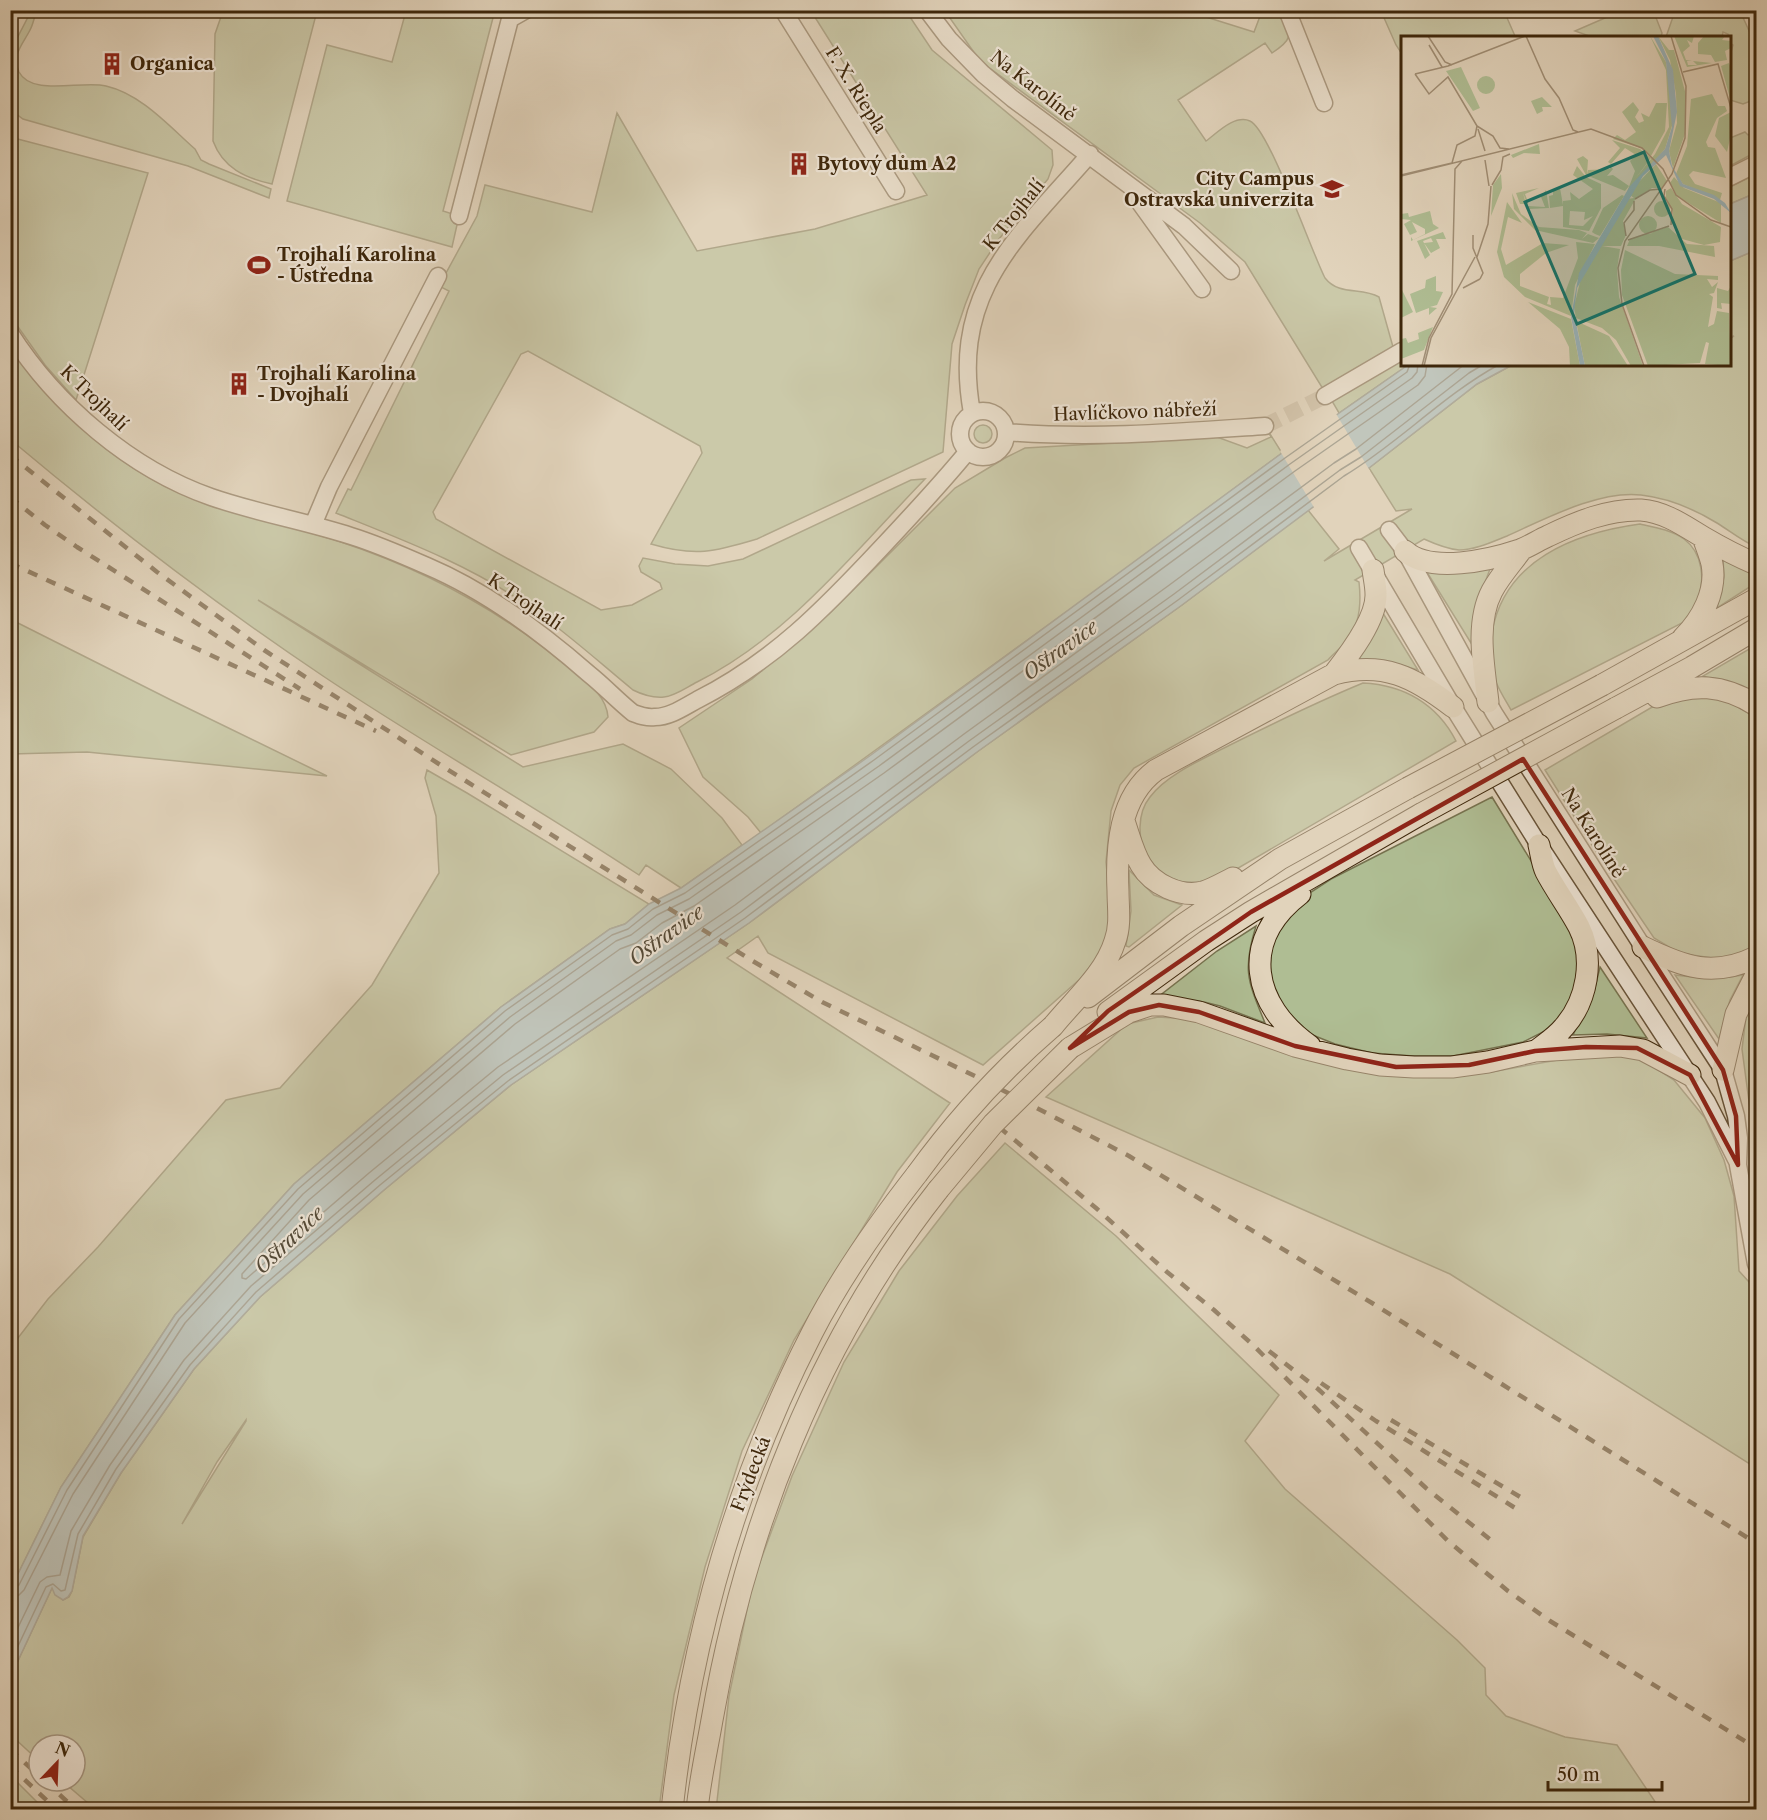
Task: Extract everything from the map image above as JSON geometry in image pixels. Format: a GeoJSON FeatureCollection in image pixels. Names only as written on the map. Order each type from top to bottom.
{"type":"FeatureCollection","features":[{"type":"Feature","properties":{"kind":"main road"},"geometry":{"type":"LineString","coordinates":[[1405,550],[1410,556],[1418,559],[1449,563],[1493,558],[1522,549],[1573,524],[1600,515],[1623,511],[1649,511],[1683,523],[1703,537],[1756,564]]}},
{"type":"Feature","properties":{"kind":"main road"},"geometry":{"type":"LineString","coordinates":[[1678,643],[1702,612],[1711,590],[1712,565],[1703,537]]}},
{"type":"Feature","properties":{"kind":"main road"},"geometry":{"type":"LineString","coordinates":[[1488,702],[1483,643],[1486,610],[1492,591],[1522,549]]}},
{"type":"Feature","properties":{"kind":"main road"},"geometry":{"type":"LineString","coordinates":[[1334,674],[1359,639],[1374,607],[1377,596],[1373,570]]}},
{"type":"Feature","properties":{"kind":"main road"},"geometry":{"type":"LineString","coordinates":[[1059,1020],[1181,926],[1280,859],[1756,599]]}},
{"type":"Feature","properties":{"kind":"main road"},"geometry":{"type":"LineString","coordinates":[[1077,1043],[1108,1011],[1206,941],[1352,852],[1692,667],[1756,628]]}},
{"type":"Feature","properties":{"kind":"main road"},"geometry":{"type":"LineString","coordinates":[[1059,1020],[1098,972],[1115,943],[1118,920],[1117,858],[1127,807],[1143,779],[1334,674],[1371,668],[1392,672],[1428,689],[1453,707]]}},
{"type":"Feature","properties":{"kind":"main road"},"geometry":{"type":"LineString","coordinates":[[1616,708],[1651,700],[1678,690],[1699,687],[1729,693],[1756,705]]}},
{"type":"Feature","properties":{"kind":"main road"},"geometry":{"type":"LineString","coordinates":[[1124,820],[1144,870],[1161,884],[1174,890],[1188,893],[1201,892],[1280,859]]}},
{"type":"Feature","properties":{"kind":"main road"},"geometry":{"type":"LineString","coordinates":[[1536,1051],[1563,1029],[1575,1012],[1583,993],[1587,968],[1580,928],[1545,869],[1539,845]]}},
{"type":"Feature","properties":{"kind":"main road"},"geometry":{"type":"LineString","coordinates":[[1324,1053],[1311,1047],[1292,1032],[1272,1009],[1261,977],[1261,953],[1269,930],[1282,910],[1352,852]]}},
{"type":"Feature","properties":{"kind":"main road"},"geometry":{"type":"LineString","coordinates":[[1642,947],[1676,963],[1710,969],[1731,967],[1756,957]]}},
{"type":"Feature","properties":{"kind":"main road"},"geometry":{"type":"LineString","coordinates":[[1724,1070],[1736,1014],[1756,975]]}},
{"type":"Feature","properties":{"kind":"main road"},"geometry":{"type":"LineString","coordinates":[[1077,1043],[1129,1012],[1150,1005],[1164,1005],[1199,1012],[1271,1039],[1380,1065],[1435,1067],[1488,1062],[1536,1051],[1599,1046],[1629,1047],[1650,1053],[1690,1075]]}},
{"type":"Feature","properties":{"kind":"main road","name":"Frýdecká"},"geometry":{"type":"LineString","coordinates":[[672,1809],[690,1693],[717,1576],[756,1457],[813,1332],[885,1215],[939,1144],[982,1095],[1059,1020]]}},
{"type":"Feature","properties":{"kind":"main road","name":"Frýdecká"},"geometry":{"type":"LineString","coordinates":[[697,1809],[717,1694],[753,1545],[805,1409],[838,1342],[882,1271],[939,1190],[993,1124],[1077,1043]]}},
{"type":"Feature","properties":{"kind":"street"},"geometry":{"type":"LineString","coordinates":[[459,216],[510,19],[526,10]]}},
{"type":"Feature","properties":{"kind":"street","name":"F. X. Riepla"},"geometry":{"type":"LineString","coordinates":[[783,10],[896,191]]}},
{"type":"Feature","properties":{"kind":"street","name":"Na Karolíně"},"geometry":{"type":"LineString","coordinates":[[927,10],[949,39],[983,74],[1126,183]]}},
{"type":"Feature","properties":{"kind":"street"},"geometry":{"type":"LineString","coordinates":[[1287,10],[1324,103]]}},
{"type":"Feature","properties":{"kind":"street","name":"K Trojhalí"},"geometry":{"type":"LineString","coordinates":[[972,413],[967,373],[968,348],[973,320],[982,295],[1013,242],[1090,154]]}},
{"type":"Feature","properties":{"kind":"street"},"geometry":{"type":"LineString","coordinates":[[1731,176],[1756,164]]}},
{"type":"Feature","properties":{"kind":"street"},"geometry":{"type":"LineString","coordinates":[[1126,183],[1184,226],[1231,271]]}},
{"type":"Feature","properties":{"kind":"street"},"geometry":{"type":"LineString","coordinates":[[1126,183],[1202,289]]}},
{"type":"Feature","properties":{"kind":"street"},"geometry":{"type":"LineString","coordinates":[[313,525],[328,487],[438,276]]}},
{"type":"Feature","properties":{"kind":"street","name":"K Trojhalí"},"geometry":{"type":"LineString","coordinates":[[10,333],[39,370],[72,406],[111,443],[133,459],[210,496],[352,536],[430,567],[508,612],[562,651],[633,713],[646,717],[670,714],[716,691],[787,641],[826,607],[945,480],[968,451]]}},
{"type":"Feature","properties":{"kind":"street"},"geometry":{"type":"LineString","coordinates":[[1325,396],[1401,352]]}},
{"type":"Feature","properties":{"kind":"street"},"geometry":{"type":"LineString","coordinates":[[987,411],[1000,418],[1006,432],[1004,444],[995,453],[982,457],[968,451],[963,445],[960,430],[966,417],[972,413],[987,411]]}},
{"type":"Feature","properties":{"kind":"street","name":"Havlíčkovo nábřeží"},"geometry":{"type":"LineString","coordinates":[[1006,432],[1053,435],[1125,435],[1265,426]]}},
{"type":"Feature","properties":{"kind":"street","name":"Na Karolíně"},"geometry":{"type":"LineString","coordinates":[[1389,530],[1405,550],[1488,702],[1642,947],[1724,1070],[1736,1116],[1739,1138],[1738,1165],[1756,1264]]}},
{"type":"Feature","properties":{"kind":"street","name":"Na Karolíně"},"geometry":{"type":"LineString","coordinates":[[1359,548],[1453,707],[1539,845],[1716,1117],[1738,1165]]}},
{"type":"Feature","properties":{"kind":"highlighted area"},"geometry":{"type":"Polygon","coordinates":[[[1523,759],[1723,1070],[1736,1116],[1738,1165],[1690,1075],[1637,1048],[1586,1047],[1535,1051],[1469,1065],[1396,1067],[1295,1046],[1199,1012],[1159,1005],[1129,1012],[1070,1048],[1108,1011],[1251,912],[1523,759]]]}},
{"type":"Feature","properties":{"kind":"green space"},"geometry":{"type":"Polygon","coordinates":[[[1653,10],[1661,36],[1589,36],[1575,31],[1621,11],[1653,10]]]}},
{"type":"Feature","properties":{"kind":"green space"},"geometry":{"type":"Polygon","coordinates":[[[28,11],[36,11],[36,13],[16,60],[19,72],[25,80],[46,86],[96,85],[119,90],[154,112],[195,149],[201,160],[271,189],[269,198],[188,166],[23,119],[11,110],[11,50],[28,17],[28,11]]]}},
{"type":"Feature","properties":{"kind":"green space"},"geometry":{"type":"Polygon","coordinates":[[[223,11],[317,11],[272,184],[253,179],[229,165],[213,141],[215,34],[223,11]]]}},
{"type":"Feature","properties":{"kind":"green space"},"geometry":{"type":"Polygon","coordinates":[[[406,11],[516,11],[510,19],[494,14],[443,211],[459,216],[452,247],[287,201],[327,45],[392,62],[406,11]]]}},
{"type":"Feature","properties":{"kind":"green space"},"geometry":{"type":"Polygon","coordinates":[[[811,11],[906,11],[932,50],[1052,150],[1053,165],[1048,179],[999,239],[979,269],[965,305],[952,344],[943,452],[757,539],[716,550],[693,552],[651,544],[702,453],[700,446],[528,351],[521,354],[433,512],[436,519],[601,610],[632,605],[662,589],[660,583],[641,572],[639,566],[643,558],[675,564],[708,566],[743,559],[911,480],[925,479],[819,590],[762,641],[730,663],[677,693],[664,697],[648,696],[633,690],[530,607],[484,578],[436,554],[336,513],[348,489],[351,490],[449,291],[439,286],[477,216],[485,185],[592,212],[617,113],[697,251],[815,229],[927,195],[811,11]]]}},
{"type":"Feature","properties":{"kind":"green space"},"geometry":{"type":"Polygon","coordinates":[[[945,11],[1187,11],[1254,32],[1262,11],[1279,11],[1289,35],[1280,48],[1272,53],[1265,43],[1178,100],[1206,141],[1226,125],[1238,120],[1250,121],[1258,129],[1279,168],[1325,278],[1337,287],[1379,297],[1393,347],[1323,389],[1245,262],[1200,223],[980,61],[945,11]]]}},
{"type":"Feature","properties":{"kind":"green space"},"geometry":{"type":"Polygon","coordinates":[[[1381,11],[1504,11],[1515,36],[1401,36],[1401,52],[1381,11]]]}},
{"type":"Feature","properties":{"kind":"green space"},"geometry":{"type":"Polygon","coordinates":[[[1675,11],[1740,11],[1756,46],[1756,99],[1743,104],[1731,100],[1733,45],[1731,36],[1723,32],[1722,36],[1666,36],[1675,11]]]}},
{"type":"Feature","properties":{"kind":"green space"},"geometry":{"type":"Polygon","coordinates":[[[1745,132],[1748,135],[1756,132],[1756,152],[1731,165],[1731,138],[1745,132]]]}},
{"type":"Feature","properties":{"kind":"green space"},"geometry":{"type":"Polygon","coordinates":[[[10,137],[148,173],[76,400],[45,365],[11,317],[10,137]]]}},
{"type":"Feature","properties":{"kind":"green space"},"geometry":{"type":"Polygon","coordinates":[[[1756,174],[1756,193],[1731,204],[1731,186],[1756,174]]]}},
{"type":"Feature","properties":{"kind":"green space"},"geometry":{"type":"Polygon","coordinates":[[[1756,250],[1756,547],[1708,518],[1681,505],[1651,496],[1625,495],[1590,501],[1572,507],[1507,536],[1471,549],[1450,549],[1424,539],[1355,580],[1359,582],[1360,596],[1355,626],[1346,642],[1328,660],[1134,768],[1120,785],[1111,811],[1106,862],[1111,913],[1104,949],[1080,979],[983,1065],[768,953],[758,936],[727,958],[950,1103],[897,1172],[794,1340],[742,1451],[705,1567],[674,1695],[659,1809],[95,1809],[76,1793],[87,1793],[87,1733],[27,1733],[27,1750],[12,1736],[11,1699],[16,1665],[52,1588],[63,1600],[69,1597],[83,1537],[121,1473],[194,1369],[260,1297],[511,1085],[749,923],[977,752],[1182,605],[1308,510],[1339,549],[1324,561],[1412,509],[1396,511],[1369,468],[1477,384],[1510,366],[1731,366],[1731,338],[1734,336],[1731,337],[1731,261],[1756,250]],[[246,1420],[217,1462],[182,1524],[246,1420]]]}},
{"type":"Feature","properties":{"kind":"green space"},"geometry":{"type":"Polygon","coordinates":[[[10,349],[80,427],[99,444],[142,473],[165,486],[207,503],[316,534],[369,552],[458,593],[514,627],[587,682],[599,694],[608,717],[594,732],[511,755],[258,600],[523,767],[623,744],[671,769],[722,818],[742,845],[681,888],[646,865],[639,875],[323,676],[164,562],[11,440],[10,349]]]}},
{"type":"Feature","properties":{"kind":"green space"},"geometry":{"type":"Polygon","coordinates":[[[1401,360],[1401,366],[1407,366],[1339,413],[1332,401],[1401,360]]]}},
{"type":"Feature","properties":{"kind":"green space"},"geometry":{"type":"Polygon","coordinates":[[[979,425],[987,425],[992,430],[990,441],[979,443],[974,438],[974,430],[979,425]]]}},
{"type":"Feature","properties":{"kind":"green space"},"geometry":{"type":"Polygon","coordinates":[[[1265,426],[1282,453],[761,833],[748,817],[703,777],[679,728],[752,679],[831,612],[955,488],[1025,448],[1217,437],[1247,448],[1271,437],[1265,426]]]}},
{"type":"Feature","properties":{"kind":"green space"},"geometry":{"type":"Polygon","coordinates":[[[1640,524],[1674,533],[1690,545],[1699,559],[1702,576],[1700,592],[1697,603],[1686,621],[1511,710],[1494,676],[1491,651],[1492,632],[1499,607],[1511,586],[1546,554],[1568,543],[1615,528],[1640,524]]]}},
{"type":"Feature","properties":{"kind":"green space"},"geometry":{"type":"Polygon","coordinates":[[[1723,558],[1756,573],[1756,583],[1717,608],[1724,577],[1723,558]]]}},
{"type":"Feature","properties":{"kind":"green space"},"geometry":{"type":"Polygon","coordinates":[[[1425,569],[1456,571],[1490,569],[1481,593],[1471,643],[1425,569]]]}},
{"type":"Feature","properties":{"kind":"green space"},"geometry":{"type":"Polygon","coordinates":[[[1381,610],[1418,670],[1397,664],[1351,661],[1381,610]]]}},
{"type":"Feature","properties":{"kind":"green space"},"geometry":{"type":"Polygon","coordinates":[[[10,619],[327,776],[87,752],[11,754],[10,619]]]}},
{"type":"Feature","properties":{"kind":"green space"},"geometry":{"type":"Polygon","coordinates":[[[1756,645],[1756,693],[1703,676],[1756,645]]]}},
{"type":"Feature","properties":{"kind":"green space"},"geometry":{"type":"Polygon","coordinates":[[[1363,683],[1392,688],[1418,699],[1439,717],[1456,741],[1216,881],[1178,881],[1162,873],[1155,866],[1144,850],[1140,835],[1141,819],[1150,797],[1166,781],[1198,761],[1363,683]]]}},
{"type":"Feature","properties":{"kind":"green space"},"geometry":{"type":"Polygon","coordinates":[[[1694,695],[1727,700],[1756,718],[1756,946],[1734,956],[1712,958],[1679,953],[1654,938],[1545,770],[1659,703],[1694,695]]]}},
{"type":"Feature","properties":{"kind":"green space"},"geometry":{"type":"Polygon","coordinates":[[[427,770],[649,904],[625,924],[610,929],[501,1007],[294,1184],[175,1315],[61,1487],[11,1588],[11,1347],[48,1299],[98,1247],[226,1100],[280,1088],[372,985],[439,873],[436,816],[425,778],[427,770]]]}},
{"type":"Feature","properties":{"kind":"green space"},"geometry":{"type":"Polygon","coordinates":[[[1492,797],[1575,933],[1580,955],[1572,999],[1559,1019],[1545,1031],[1523,1042],[1453,1056],[1413,1056],[1372,1053],[1335,1044],[1310,1034],[1277,1005],[1269,974],[1271,943],[1302,898],[1331,879],[1492,797]]]}},
{"type":"Feature","properties":{"kind":"green space"},"geometry":{"type":"Polygon","coordinates":[[[1129,870],[1154,895],[1182,905],[1129,947],[1126,946],[1131,911],[1129,870]]]}},
{"type":"Feature","properties":{"kind":"green space"},"geometry":{"type":"Polygon","coordinates":[[[1256,926],[1249,954],[1249,976],[1265,1023],[1204,1002],[1158,997],[1217,951],[1256,926]]]}},
{"type":"Feature","properties":{"kind":"green space"},"geometry":{"type":"Polygon","coordinates":[[[1600,967],[1647,1038],[1607,1034],[1573,1035],[1594,992],[1600,967]]]}},
{"type":"Feature","properties":{"kind":"green space"},"geometry":{"type":"Polygon","coordinates":[[[1675,975],[1726,978],[1743,975],[1730,1000],[1719,1039],[1675,975]]]}},
{"type":"Feature","properties":{"kind":"green space"},"geometry":{"type":"Polygon","coordinates":[[[1756,998],[1756,1154],[1742,1049],[1746,1017],[1756,998]]]}},
{"type":"Feature","properties":{"kind":"green space"},"geometry":{"type":"Polygon","coordinates":[[[1158,1017],[1190,1019],[1342,1068],[1404,1077],[1491,1072],[1610,1053],[1643,1060],[1674,1080],[1705,1118],[1724,1160],[1734,1196],[1739,1271],[1749,1282],[1756,1299],[1756,1468],[1450,1274],[1046,1097],[1127,1024],[1158,1017]]]}},
{"type":"Feature","properties":{"kind":"green space"},"geometry":{"type":"Polygon","coordinates":[[[1005,1143],[1116,1236],[1279,1395],[1245,1441],[1285,1489],[1457,1640],[1485,1668],[1486,1695],[1506,1716],[1565,1737],[1617,1745],[1660,1809],[716,1810],[729,1696],[753,1581],[792,1476],[844,1362],[899,1271],[957,1196],[1005,1143]]]}},
{"type":"Feature","properties":{"kind":"green space"},"geometry":{"type":"Polygon","coordinates":[[[11,1776],[44,1809],[11,1809],[11,1776]]]}},
{"type":"Feature","properties":{"kind":"water"},"geometry":{"type":"Polygon","coordinates":[[[1756,193],[1756,250],[1731,261],[1731,204],[1756,193]]]}},
{"type":"Feature","properties":{"kind":"water","name":"Ostravice"},"geometry":{"type":"Polygon","coordinates":[[[1407,366],[1510,366],[1477,384],[1369,468],[977,752],[749,923],[511,1085],[260,1297],[194,1369],[121,1473],[83,1536],[72,1591],[63,1600],[55,1595],[52,1588],[16,1665],[11,1699],[11,1588],[61,1487],[175,1315],[294,1184],[501,1007],[610,929],[625,924],[649,904],[681,888],[871,755],[1282,453],[1407,366]]]}},
{"type":"Feature","properties":{"kind":"pier"},"geometry":{"type":"Polygon","coordinates":[[[1335,412],[1370,471],[1315,509],[1280,451],[1335,412]]]}},
{"type":"Feature","properties":{"kind":"tunnel"},"geometry":{"type":"LineString","coordinates":[[1265,426],[1325,396]]}},
{"type":"Feature","properties":{"kind":"railway"},"geometry":{"type":"LineString","coordinates":[[10,455],[157,572],[264,650],[442,766],[751,960],[822,1002],[983,1080],[1129,1156],[1372,1303],[1756,1543]]}},
{"type":"Feature","properties":{"kind":"railway"},"geometry":{"type":"LineString","coordinates":[[10,497],[77,547],[300,689]]}},
{"type":"Feature","properties":{"kind":"railway"},"geometry":{"type":"LineString","coordinates":[[10,563],[376,731]]}},
{"type":"Feature","properties":{"kind":"railway"},"geometry":{"type":"LineString","coordinates":[[999,1127],[1253,1345],[1448,1541],[1508,1591],[1550,1621],[1756,1748]]}},
{"type":"Feature","properties":{"kind":"railway"},"geometry":{"type":"LineString","coordinates":[[1269,1351],[1318,1389],[1426,1488],[1497,1545]]}},
{"type":"Feature","properties":{"kind":"railway"},"geometry":{"type":"LineString","coordinates":[[1321,1383],[1376,1421],[1520,1511]]}},
{"type":"Feature","properties":{"kind":"railway"},"geometry":{"type":"LineString","coordinates":[[1391,1420],[1527,1501]]}},
{"type":"Feature","properties":{"kind":"railway"},"geometry":{"type":"LineString","coordinates":[[10,1749],[27,1765]]}},
{"type":"Feature","properties":{"kind":"railway"},"geometry":{"type":"LineString","coordinates":[[10,1766],[57,1810]]}},
{"type":"Feature","properties":{"kind":"railway"},"geometry":{"type":"LineString","coordinates":[[58,1793],[76,1810]]}},
{"type":"Feature","properties":{"kind":"place","name":"Organica"},"geometry":{"type":"Point","coordinates":[112,64]}},
{"type":"Feature","properties":{"kind":"place","name":"Bytový dům A2"},"geometry":{"type":"Point","coordinates":[799,164]}},
{"type":"Feature","properties":{"kind":"place","name":"City Campus Ostravská univerzita"},"geometry":{"type":"Point","coordinates":[1332,189]}},
{"type":"Feature","properties":{"kind":"place","name":"Trojhalí Karolina - Ústředna"},"geometry":{"type":"Point","coordinates":[259,265]}},
{"type":"Feature","properties":{"kind":"place","name":"Trojhalí Karolina - Dvojhalí"},"geometry":{"type":"Point","coordinates":[239,384]}}]}
